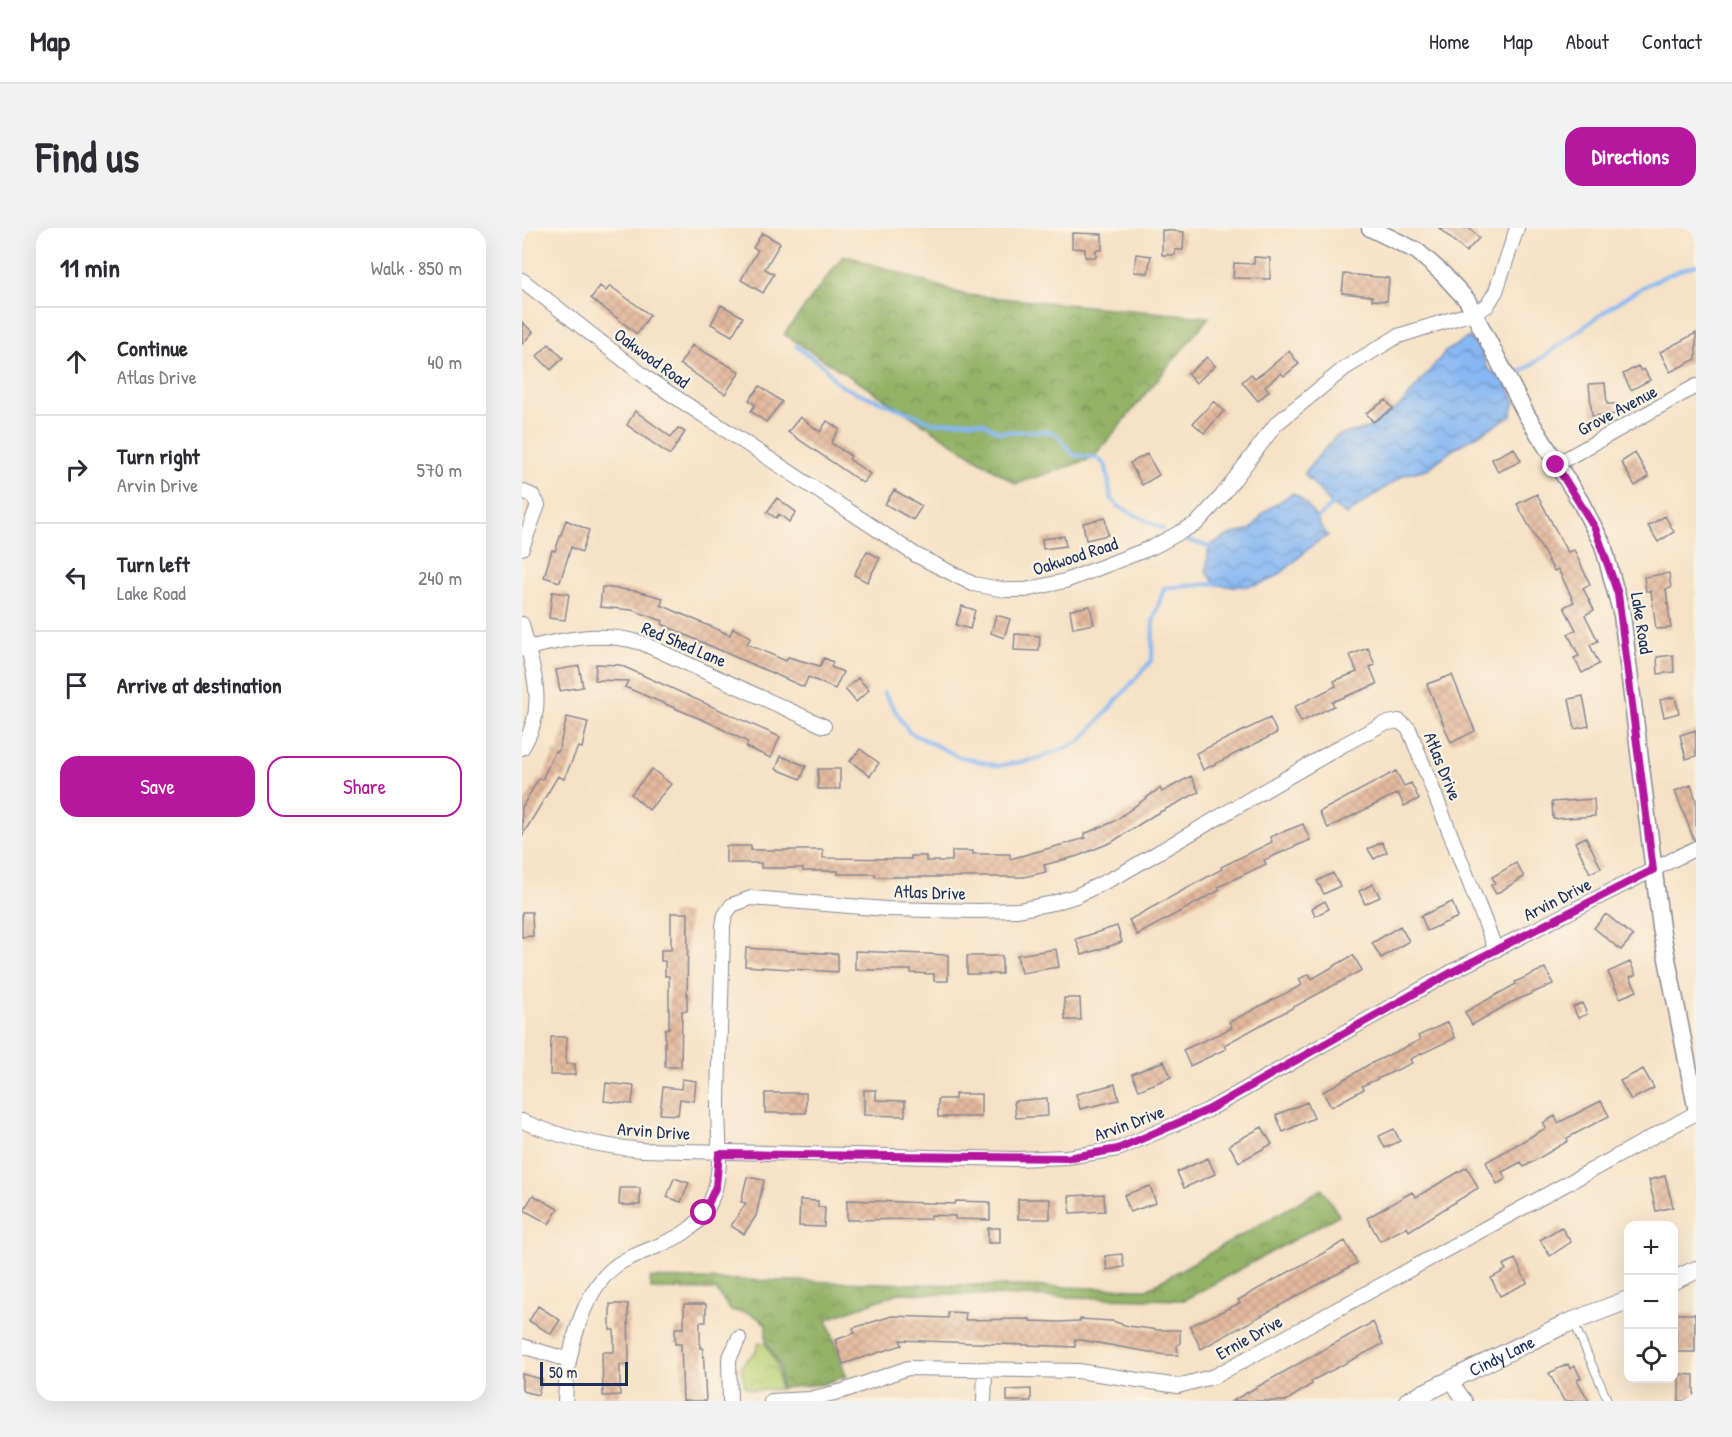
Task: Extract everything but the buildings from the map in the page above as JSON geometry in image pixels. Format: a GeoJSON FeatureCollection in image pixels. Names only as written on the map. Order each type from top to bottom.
{"type":"FeatureCollection","features":[{"type":"Feature","properties":{"kind":"main road"},"geometry":{"type":"LineString","coordinates":[[1678,1278],[1696,1270]]}},
{"type":"Feature","properties":{"kind":"main road","name":"Cindy Lane"},"geometry":{"type":"LineString","coordinates":[[1408,1401],[1563,1325],[1624,1302]]}},
{"type":"Feature","properties":{"kind":"main road","name":"Cindy Lane"},"geometry":{"type":"LineString","coordinates":[[1435,1401],[1461,1395],[1577,1330],[1597,1314]]}},
{"type":"Feature","properties":{"kind":"street","name":"Lake Road"},"geometry":{"type":"LineString","coordinates":[[1370,228],[1417,251],[1459,290],[1474,312],[1526,414],[1595,528],[1618,594],[1661,928],[1696,1107]]}},
{"type":"Feature","properties":{"kind":"street","name":"Oakwood Road"},"geometry":{"type":"LineString","coordinates":[[522,280],[657,385],[916,555],[973,584],[1006,590],[1035,589],[1065,581],[1175,537],[1197,523],[1213,507],[1276,424],[1345,368],[1398,336],[1474,312],[1492,300],[1517,228]]}},
{"type":"Feature","properties":{"kind":"street","name":"Grove Avenue"},"geometry":{"type":"LineString","coordinates":[[1556,465],[1696,386]]}},
{"type":"Feature","properties":{"kind":"street"},"geometry":{"type":"LineString","coordinates":[[522,548],[538,505],[527,494]]}},
{"type":"Feature","properties":{"kind":"street"},"geometry":{"type":"LineString","coordinates":[[522,624],[538,707],[536,722],[522,748]]}},
{"type":"Feature","properties":{"kind":"street","name":"Red Shed Lane"},"geometry":{"type":"LineString","coordinates":[[525,649],[583,636],[623,638],[642,643],[824,726]]}},
{"type":"Feature","properties":{"kind":"street","name":"Atlas Drive"},"geometry":{"type":"LineString","coordinates":[[566,1401],[569,1360],[589,1300],[600,1280],[624,1260],[682,1236],[704,1213],[716,1186],[719,1154],[723,926],[725,915],[732,905],[751,898],[875,908],[977,911],[1018,910],[1053,903],[1076,896],[1121,874],[1343,745],[1383,724],[1399,722],[1408,729],[1496,950]]}},
{"type":"Feature","properties":{"kind":"street","name":"Arvin Drive"},"geometry":{"type":"LineString","coordinates":[[522,1121],[559,1135],[590,1143],[642,1150],[719,1154],[1016,1159],[1067,1158],[1118,1149],[1208,1110],[1454,971],[1696,848]]}},
{"type":"Feature","properties":{"kind":"street","name":"Ernie Drive"},"geometry":{"type":"LineString","coordinates":[[771,1401],[809,1399],[843,1391],[908,1368],[1078,1371],[1178,1386],[1215,1376],[1696,1113]]}},
{"type":"Feature","properties":{"kind":"street"},"geometry":{"type":"LineString","coordinates":[[730,1401],[729,1359],[739,1338]]}},
{"type":"Feature","properties":{"kind":"street"},"geometry":{"type":"LineString","coordinates":[[522,1346],[569,1360]]}},
{"type":"Feature","properties":{"kind":"street"},"geometry":{"type":"LineString","coordinates":[[984,1401],[985,1369]]}},
{"type":"Feature","properties":{"kind":"lane"},"geometry":{"type":"LineString","coordinates":[[1577,1330],[1608,1401]]}},
{"type":"Feature","properties":{"kind":"green space"},"geometry":{"type":"Polygon","coordinates":[[[844,255],[965,295],[1209,317],[1093,458],[1016,484],[784,334],[844,255]]]}},
{"type":"Feature","properties":{"kind":"green space"},"geometry":{"type":"Polygon","coordinates":[[[1322,1189],[1339,1215],[1184,1300],[899,1293],[827,1319],[846,1376],[823,1384],[781,1388],[779,1364],[766,1342],[766,1324],[750,1314],[731,1311],[716,1290],[651,1289],[650,1278],[1147,1289],[1322,1189]]]}},
{"type":"Feature","properties":{"kind":"green space"},"geometry":{"type":"Polygon","coordinates":[[[759,1343],[765,1343],[776,1362],[780,1389],[753,1390],[745,1387],[741,1366],[756,1351],[759,1343]]]}},
{"type":"Feature","properties":{"kind":"water"},"geometry":{"type":"Polygon","coordinates":[[[1469,337],[1480,348],[1487,368],[1505,381],[1515,401],[1511,416],[1455,448],[1429,468],[1404,475],[1346,515],[1332,505],[1304,473],[1336,436],[1368,428],[1402,404],[1445,352],[1469,337]]]}},
{"type":"Feature","properties":{"kind":"water"},"geometry":{"type":"Polygon","coordinates":[[[1293,493],[1309,507],[1328,536],[1312,545],[1272,579],[1245,586],[1217,585],[1206,572],[1209,546],[1229,535],[1252,529],[1264,512],[1293,493]]]}},
{"type":"Feature","properties":{"kind":"waterway"},"geometry":{"type":"LineString","coordinates":[[1522,371],[1627,297],[1672,273],[1696,265]]}},
{"type":"Feature","properties":{"kind":"waterway"},"geometry":{"type":"LineString","coordinates":[[796,346],[825,367],[834,380],[843,387],[935,423],[982,422],[999,432],[1045,431],[1056,434],[1074,455],[1098,458],[1106,466],[1111,498],[1118,506],[1163,529]]}},
{"type":"Feature","properties":{"kind":"waterway"},"geometry":{"type":"LineString","coordinates":[[1312,523],[1335,502]]}},
{"type":"Feature","properties":{"kind":"waterway"},"geometry":{"type":"LineString","coordinates":[[1187,540],[1213,548]]}},
{"type":"Feature","properties":{"kind":"waterway"},"geometry":{"type":"LineString","coordinates":[[884,693],[909,732],[957,756],[998,766],[1033,760],[1080,742],[1152,660],[1153,622],[1164,588],[1220,583]]}},
{"type":"Feature","properties":{"kind":"route"},"geometry":{"type":"LineString","coordinates":[[704,1213],[710,1204],[716,1186],[719,1154],[1067,1158],[1094,1155],[1143,1140],[1208,1110],[1454,971],[1653,870],[1618,594],[1612,570],[1595,528],[1556,465]]}}]}
